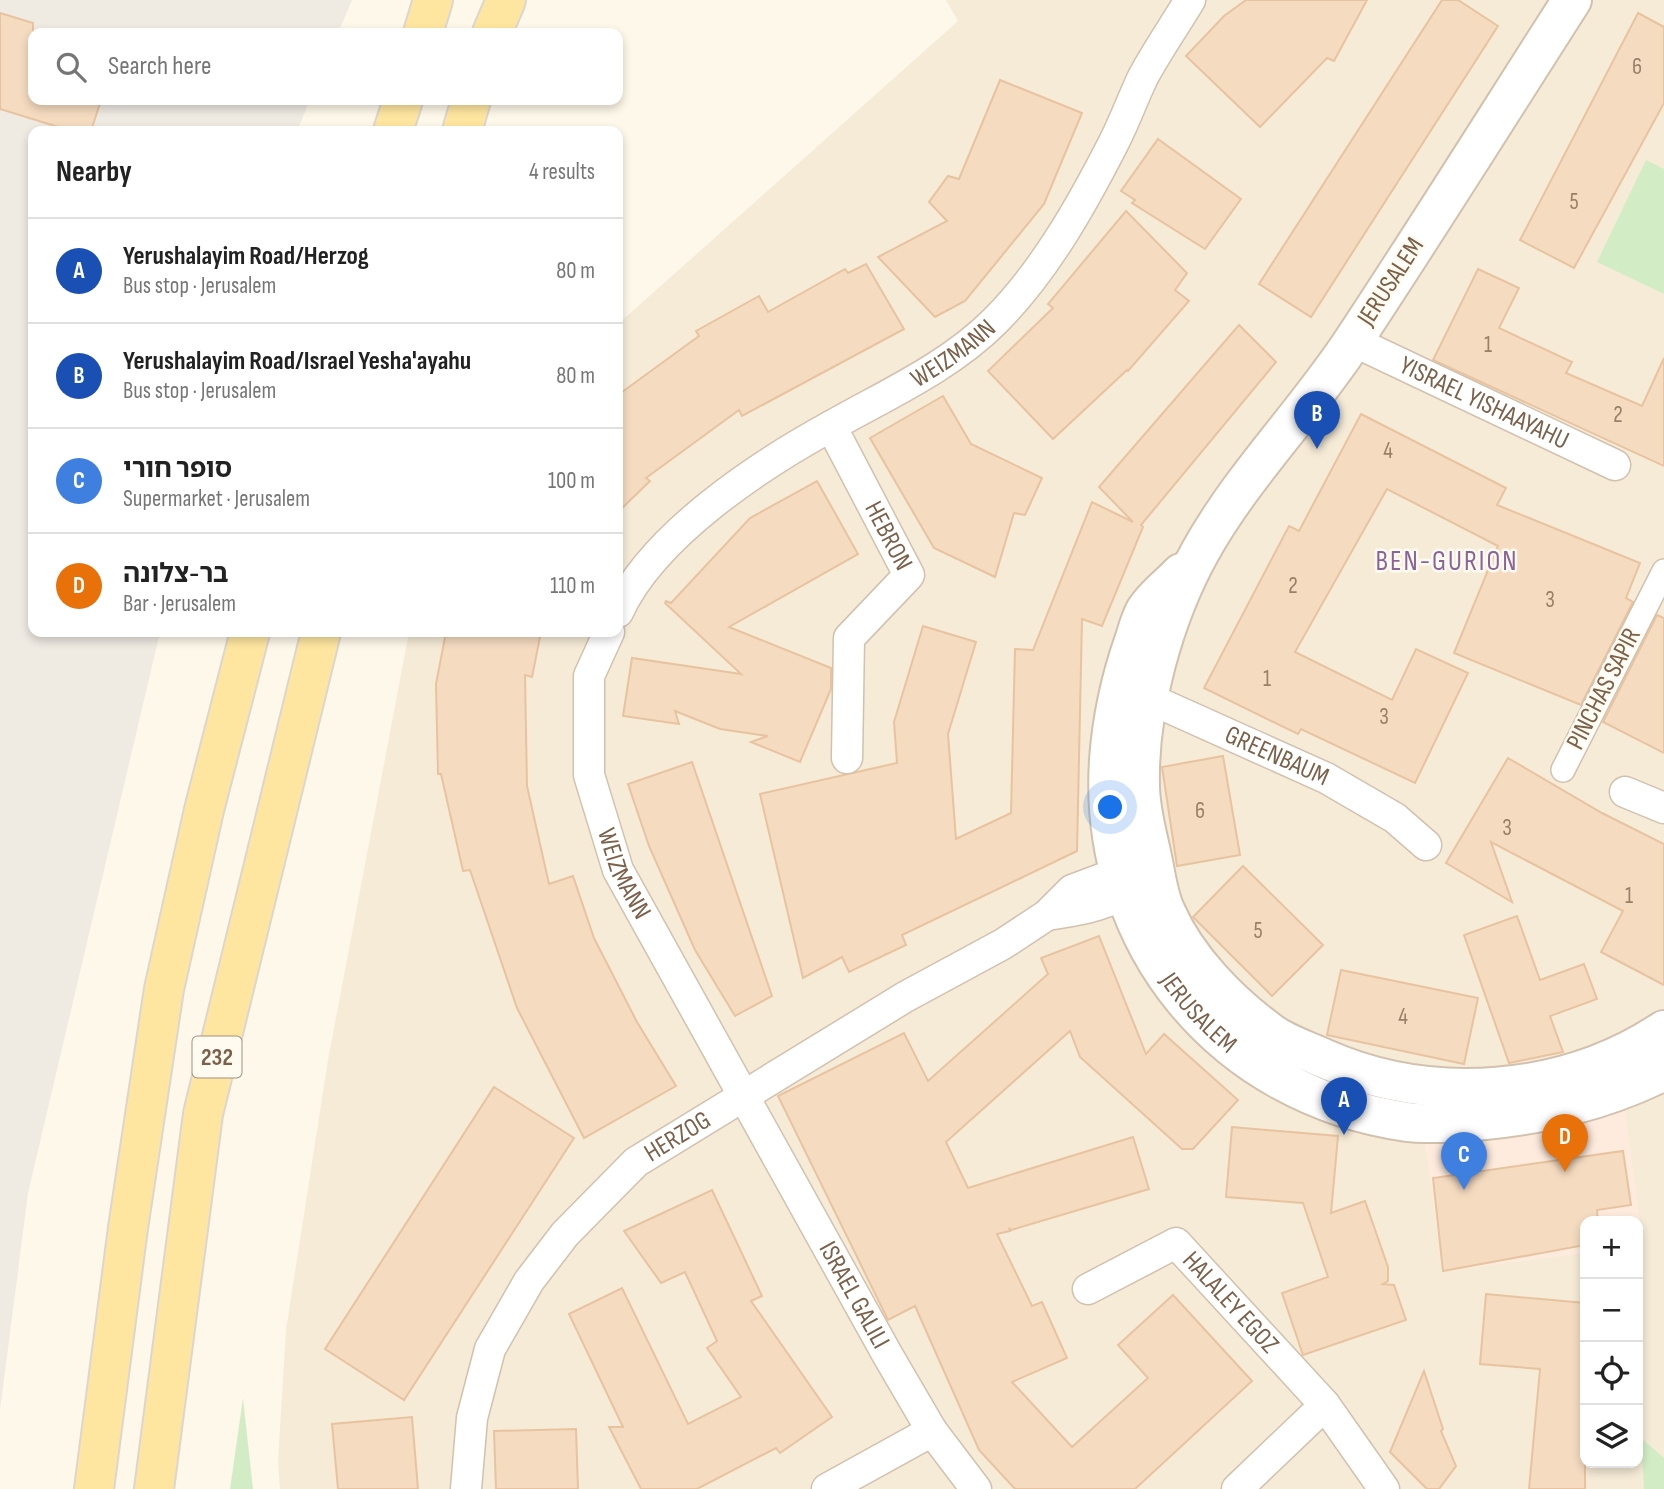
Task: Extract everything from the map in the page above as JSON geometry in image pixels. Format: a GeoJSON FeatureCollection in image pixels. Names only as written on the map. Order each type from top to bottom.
{"type":"FeatureCollection","features":[{"type":"Feature","properties":{"kind":"main road"},"geometry":{"type":"LineString","coordinates":[[425,28],[433,0]]}},
{"type":"Feature","properties":{"kind":"main road"},"geometry":{"type":"LineString","coordinates":[[494,28],[506,0]]}},
{"type":"Feature","properties":{"kind":"main road"},"geometry":{"type":"LineString","coordinates":[[395,126],[401,105]]}},
{"type":"Feature","properties":{"kind":"main road"},"geometry":{"type":"LineString","coordinates":[[463,126],[470,105]]}},
{"type":"Feature","properties":{"kind":"main road","name":"232"},"geometry":{"type":"LineString","coordinates":[[94,1489],[128,1227],[164,989],[204,810],[249,637]]}},
{"type":"Feature","properties":{"kind":"main road","name":"232"},"geometry":{"type":"LineString","coordinates":[[154,1489],[203,1114],[320,637]]}},
{"type":"Feature","properties":{"kind":"street","name":"WEIZMANN"},"geometry":{"type":"LineString","coordinates":[[623,601],[629,587],[678,531],[759,471],[831,426],[928,373],[995,321],[1048,255],[1086,194],[1144,76],[1190,0]]}},
{"type":"Feature","properties":{"kind":"street","name":"JERUSALEM"},"geometry":{"type":"LineString","coordinates":[[1572,0],[1353,341],[1219,519],[1197,556],[1145,610],[1134,692],[1111,728],[1108,804],[1111,837],[1133,879],[1165,911],[1193,957],[1223,992],[1274,1035],[1337,1064],[1396,1082],[1442,1088],[1508,1086],[1595,1066],[1664,1030]]}},
{"type":"Feature","properties":{"kind":"street","name":"YISRAEL YISHAAYAHU"},"geometry":{"type":"LineString","coordinates":[[1353,341],[1615,465]]}},
{"type":"Feature","properties":{"kind":"street","name":"HEBRON"},"geometry":{"type":"LineString","coordinates":[[831,426],[909,575],[849,638],[847,758]]}},
{"type":"Feature","properties":{"kind":"street","name":"PINCHAS SAPIR"},"geometry":{"type":"LineString","coordinates":[[1563,770],[1664,571]]}},
{"type":"Feature","properties":{"kind":"street","name":"WEIZMANN"},"geometry":{"type":"LineString","coordinates":[[607,637],[589,676],[589,775],[618,870],[744,1093]]}},
{"type":"Feature","properties":{"kind":"street","name":"GREENBAUM"},"geometry":{"type":"LineString","coordinates":[[1134,692],[1326,778],[1395,818],[1426,845]]}},
{"type":"Feature","properties":{"kind":"street"},"geometry":{"type":"LineString","coordinates":[[1625,792],[1664,808]]}},
{"type":"Feature","properties":{"kind":"street","name":"JERUSALEM"},"geometry":{"type":"LineString","coordinates":[[1133,879],[1141,936],[1181,995],[1210,1028],[1239,1053],[1286,1084],[1342,1107],[1409,1122],[1509,1118],[1559,1110],[1612,1096],[1664,1071]]}},
{"type":"Feature","properties":{"kind":"street","name":"HERZOG"},"geometry":{"type":"LineString","coordinates":[[466,1489],[472,1418],[490,1349],[529,1281],[565,1234],[636,1162],[744,1093],[905,997],[1003,944],[1047,915],[1072,890],[1133,879]]}},
{"type":"Feature","properties":{"kind":"street","name":"ISRAEL GALILI"},"geometry":{"type":"LineString","coordinates":[[744,1093],[932,1431],[976,1489]]}},
{"type":"Feature","properties":{"kind":"street","name":"HALALEY EGOZ"},"geometry":{"type":"LineString","coordinates":[[1088,1289],[1177,1243],[1325,1405],[1384,1489]]}},
{"type":"Feature","properties":{"kind":"street"},"geometry":{"type":"LineString","coordinates":[[1237,1489],[1325,1405]]}},
{"type":"Feature","properties":{"kind":"street"},"geometry":{"type":"LineString","coordinates":[[827,1489],[932,1431]]}},
{"type":"Feature","properties":{"kind":"shaded area"},"geometry":{"type":"Polygon","coordinates":[[[0,0],[352,0],[340,28],[28,28],[28,105],[308,105],[299,126],[28,126],[28,637],[159,637],[28,1193],[0,1410],[0,0]]]}},
{"type":"Feature","properties":{"kind":"shaded area"},"geometry":{"type":"Polygon","coordinates":[[[946,0],[1664,0],[1664,1489],[280,1489],[278,1461],[286,1330],[328,1060],[408,637],[623,637],[623,320],[958,21],[946,0]]]}},
{"type":"Feature","properties":{"kind":"shaded area"},"geometry":{"type":"Polygon","coordinates":[[[1625,1109],[1639,1216],[1580,1216],[1580,1254],[1443,1271],[1424,1136],[1625,1109]]]}},
{"type":"Feature","properties":{"kind":"green space"},"geometry":{"type":"Polygon","coordinates":[[[1646,160],[1664,169],[1664,294],[1597,262],[1646,160]]]}},
{"type":"Feature","properties":{"kind":"green space"},"geometry":{"type":"Polygon","coordinates":[[[243,1398],[253,1489],[230,1489],[243,1398]]]}},
{"type":"Feature","properties":{"kind":"green space"},"geometry":{"type":"Polygon","coordinates":[[[1643,1440],[1664,1458],[1664,1489],[1644,1489],[1643,1440]]]}},
{"type":"Feature","properties":{"kind":"building"},"geometry":{"type":"Polygon","coordinates":[[[1246,0],[1367,0],[1334,61],[1327,58],[1260,127],[1186,56],[1224,16],[1246,0]]]}},
{"type":"Feature","properties":{"kind":"building"},"geometry":{"type":"Polygon","coordinates":[[[1442,0],[1458,0],[1498,26],[1311,317],[1259,284],[1442,0]]]}},
{"type":"Feature","properties":{"kind":"building"},"geometry":{"type":"Polygon","coordinates":[[[0,13],[33,23],[33,28],[28,28],[28,105],[99,105],[93,126],[55,126],[0,109],[0,13]]]}},
{"type":"Feature","properties":{"kind":"building"},"geometry":{"type":"Polygon","coordinates":[[[1638,13],[1664,27],[1664,103],[1574,268],[1520,240],[1638,13]]]}},
{"type":"Feature","properties":{"kind":"building"},"geometry":{"type":"Polygon","coordinates":[[[1000,80],[1082,113],[1044,204],[965,301],[935,317],[878,257],[947,221],[929,202],[948,176],[959,179],[1000,80]]]}},
{"type":"Feature","properties":{"kind":"building"},"geometry":{"type":"Polygon","coordinates":[[[1158,139],[1241,199],[1205,249],[1132,203],[1135,200],[1121,191],[1158,139]]]}},
{"type":"Feature","properties":{"kind":"building"},"geometry":{"type":"Polygon","coordinates":[[[1126,211],[1187,273],[1175,290],[1189,301],[1128,371],[1053,439],[988,371],[1053,308],[1048,304],[1126,211]]]}},
{"type":"Feature","properties":{"kind":"building"},"geometry":{"type":"Polygon","coordinates":[[[866,264],[904,329],[742,416],[739,410],[646,478],[650,481],[623,507],[623,391],[699,336],[696,331],[759,296],[768,312],[845,269],[848,273],[866,264]]]}},
{"type":"Feature","properties":{"kind":"building"},"geometry":{"type":"Polygon","coordinates":[[[1478,269],[1519,288],[1499,328],[1572,362],[1566,373],[1642,406],[1664,358],[1664,466],[1433,360],[1478,269]]]}},
{"type":"Feature","properties":{"kind":"building"},"geometry":{"type":"Polygon","coordinates":[[[1239,325],[1276,362],[1141,525],[1143,527],[1102,626],[1082,619],[1077,851],[902,935],[906,945],[849,972],[842,957],[803,978],[760,794],[897,763],[894,722],[923,626],[976,642],[948,734],[956,839],[1011,813],[1015,649],[1033,650],[1092,502],[1133,522],[1099,487],[1239,325]]]}},
{"type":"Feature","properties":{"kind":"building"},"geometry":{"type":"Polygon","coordinates":[[[943,396],[971,444],[1042,478],[1025,515],[1014,513],[995,577],[934,548],[870,438],[943,396]]]}},
{"type":"Feature","properties":{"kind":"building"},"geometry":{"type":"Polygon","coordinates":[[[1361,414],[1506,488],[1497,505],[1640,563],[1626,598],[1633,602],[1581,705],[1454,653],[1498,546],[1387,489],[1295,652],[1392,700],[1416,649],[1468,673],[1415,783],[1301,729],[1298,734],[1204,688],[1289,526],[1299,531],[1361,414]]]}},
{"type":"Feature","properties":{"kind":"building"},"geometry":{"type":"Polygon","coordinates":[[[817,481],[858,554],[729,627],[831,668],[831,689],[800,762],[751,742],[768,736],[720,729],[675,711],[679,724],[623,716],[632,658],[741,674],[665,603],[671,603],[750,518],[817,481]]]}},
{"type":"Feature","properties":{"kind":"building"},"geometry":{"type":"Polygon","coordinates":[[[1657,615],[1664,618],[1664,753],[1603,722],[1657,615]]]}},
{"type":"Feature","properties":{"kind":"building"},"geometry":{"type":"Polygon","coordinates":[[[445,637],[540,637],[532,677],[525,675],[527,786],[549,884],[573,876],[594,938],[637,1022],[676,1086],[584,1138],[517,1008],[470,870],[463,871],[441,774],[438,774],[436,684],[445,637]]]}},
{"type":"Feature","properties":{"kind":"building"},"geometry":{"type":"Polygon","coordinates":[[[1223,756],[1240,855],[1177,866],[1162,767],[1223,756]]]}},
{"type":"Feature","properties":{"kind":"building"},"geometry":{"type":"Polygon","coordinates":[[[1508,758],[1602,813],[1664,844],[1664,985],[1601,952],[1623,911],[1491,842],[1512,902],[1446,863],[1508,758]]]}},
{"type":"Feature","properties":{"kind":"building"},"geometry":{"type":"Polygon","coordinates":[[[692,762],[772,996],[735,1016],[695,950],[649,846],[628,784],[692,762]]]}},
{"type":"Feature","properties":{"kind":"building"},"geometry":{"type":"Polygon","coordinates":[[[1243,866],[1323,945],[1272,996],[1193,917],[1243,866]]]}},
{"type":"Feature","properties":{"kind":"building"},"geometry":{"type":"Polygon","coordinates":[[[1517,916],[1540,980],[1584,964],[1597,999],[1550,1016],[1563,1052],[1509,1063],[1464,935],[1517,916]]]}},
{"type":"Feature","properties":{"kind":"building"},"geometry":{"type":"Polygon","coordinates":[[[1099,936],[1146,1054],[1164,1034],[1238,1100],[1193,1149],[1182,1149],[1080,1057],[1070,1031],[946,1142],[968,1188],[1133,1137],[1149,1189],[1011,1230],[1009,1228],[1010,1231],[997,1234],[1032,1306],[1042,1302],[1067,1358],[1012,1382],[1072,1447],[1148,1378],[1118,1345],[1173,1295],[1252,1381],[1135,1489],[1015,1489],[979,1450],[915,1306],[888,1320],[778,1096],[904,1033],[928,1081],[1048,974],[1041,958],[1099,936]]]}},
{"type":"Feature","properties":{"kind":"building"},"geometry":{"type":"Polygon","coordinates":[[[1341,970],[1478,998],[1464,1064],[1327,1035],[1341,970]]]}},
{"type":"Feature","properties":{"kind":"building"},"geometry":{"type":"Polygon","coordinates":[[[494,1087],[574,1138],[404,1400],[325,1349],[494,1087]]]}},
{"type":"Feature","properties":{"kind":"building"},"geometry":{"type":"Polygon","coordinates":[[[1232,1127],[1338,1136],[1331,1213],[1365,1201],[1388,1267],[1388,1281],[1383,1284],[1394,1285],[1406,1320],[1303,1355],[1282,1293],[1328,1277],[1303,1203],[1226,1197],[1232,1127]]]}},
{"type":"Feature","properties":{"kind":"building"},"geometry":{"type":"Polygon","coordinates":[[[1623,1151],[1631,1205],[1597,1210],[1598,1216],[1580,1216],[1580,1246],[1443,1271],[1433,1178],[1623,1151]]]}},
{"type":"Feature","properties":{"kind":"building"},"geometry":{"type":"Polygon","coordinates":[[[712,1190],[762,1296],[751,1301],[832,1417],[780,1453],[776,1448],[697,1489],[641,1489],[609,1427],[623,1427],[569,1314],[622,1288],[688,1424],[741,1397],[707,1348],[717,1341],[685,1272],[661,1283],[624,1231],[712,1190]]]}},
{"type":"Feature","properties":{"kind":"building"},"geometry":{"type":"Polygon","coordinates":[[[1486,1294],[1580,1303],[1580,1468],[1585,1468],[1585,1489],[1529,1489],[1540,1369],[1480,1364],[1486,1294]]]}},
{"type":"Feature","properties":{"kind":"building"},"geometry":{"type":"Polygon","coordinates":[[[1424,1371],[1443,1429],[1441,1431],[1456,1466],[1439,1489],[1427,1489],[1390,1452],[1424,1371]]]}},
{"type":"Feature","properties":{"kind":"building"},"geometry":{"type":"Polygon","coordinates":[[[412,1417],[418,1489],[338,1489],[332,1424],[412,1417]]]}},
{"type":"Feature","properties":{"kind":"building"},"geometry":{"type":"Polygon","coordinates":[[[576,1429],[578,1489],[496,1489],[494,1431],[576,1429]]]}},
{"type":"Feature","properties":{"kind":"place","name":"Yerushalayim Road/Israel Yesha'ayahu"},"geometry":{"type":"Point","coordinates":[1317,449]}},
{"type":"Feature","properties":{"kind":"place","name":"Yerushalayim Road/Herzog"},"geometry":{"type":"Point","coordinates":[1344,1135]}},
{"type":"Feature","properties":{"kind":"place","name":"בר-צלונה"},"geometry":{"type":"Point","coordinates":[1565,1172]}},
{"type":"Feature","properties":{"kind":"place","name":"סופר חורי"},"geometry":{"type":"Point","coordinates":[1464,1190]}},
{"type":"Feature","properties":{"kind":"district","name":"BEN-GURION"},"geometry":{"type":"Point","coordinates":[1447,561]}}]}
